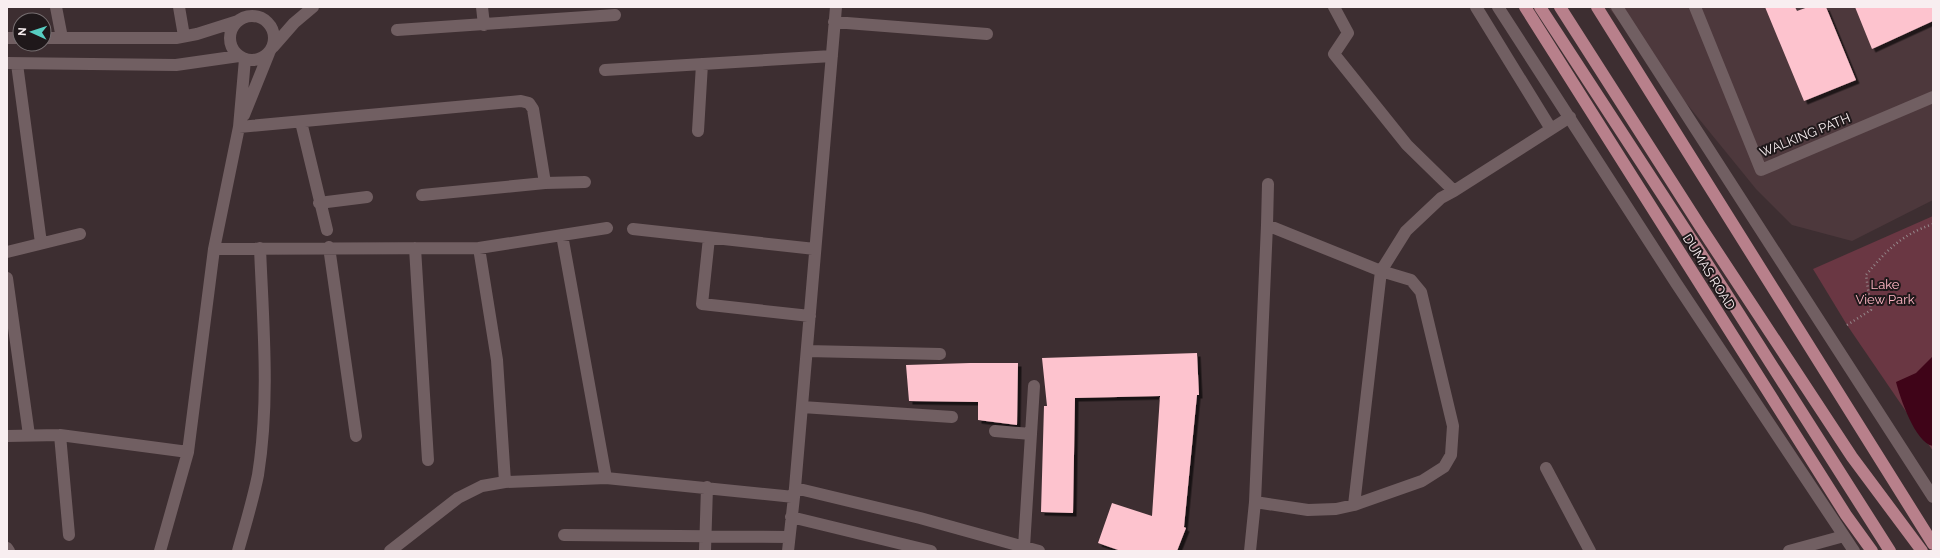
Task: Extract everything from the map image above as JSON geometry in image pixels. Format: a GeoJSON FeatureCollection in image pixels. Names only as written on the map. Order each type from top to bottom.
{"type":"FeatureCollection","features":[{"type":"Feature","properties":{"kind":"main road","name":"DUMAS ROAD"},"geometry":{"type":"LineString","coordinates":[[1525,7],[1846,515],[1872,551]]}},
{"type":"Feature","properties":{"kind":"main road"},"geometry":{"type":"LineString","coordinates":[[1540,7],[1703,257],[1890,551]]}},
{"type":"Feature","properties":{"kind":"main road"},"geometry":{"type":"LineString","coordinates":[[1560,7],[1700,226],[1852,457],[1922,551]]}},
{"type":"Feature","properties":{"kind":"main road"},"geometry":{"type":"LineString","coordinates":[[1597,7],[1933,544]]}},
{"type":"Feature","properties":{"kind":"street"},"geometry":{"type":"LineString","coordinates":[[56,7],[62,38]]}},
{"type":"Feature","properties":{"kind":"street"},"geometry":{"type":"LineString","coordinates":[[179,7],[184,36]]}},
{"type":"Feature","properties":{"kind":"street"},"geometry":{"type":"LineString","coordinates":[[242,58],[234,51],[230,39],[231,32],[241,19],[260,7]]}},
{"type":"Feature","properties":{"kind":"street"},"geometry":{"type":"LineString","coordinates":[[41,243],[12,64],[176,65],[242,58],[258,60],[271,50],[294,23],[313,7]]}},
{"type":"Feature","properties":{"kind":"street"},"geometry":{"type":"LineString","coordinates":[[482,7],[484,25]]}},
{"type":"Feature","properties":{"kind":"street"},"geometry":{"type":"LineString","coordinates":[[788,551],[795,492],[836,7]]}},
{"type":"Feature","properties":{"kind":"street"},"geometry":{"type":"LineString","coordinates":[[1334,7],[1348,34],[1334,54],[1407,145],[1454,191]]}},
{"type":"Feature","properties":{"kind":"street"},"geometry":{"type":"LineString","coordinates":[[1476,7],[1551,129]]}},
{"type":"Feature","properties":{"kind":"street"},"geometry":{"type":"LineString","coordinates":[[1498,7],[1676,283],[1854,551]]}},
{"type":"Feature","properties":{"kind":"street"},"geometry":{"type":"LineString","coordinates":[[1617,7],[1933,497]]}},
{"type":"Feature","properties":{"kind":"street","name":"WALKING PATH"},"geometry":{"type":"LineString","coordinates":[[1695,7],[1761,170],[1933,97]]}},
{"type":"Feature","properties":{"kind":"street"},"geometry":{"type":"LineString","coordinates":[[397,30],[615,15]]}},
{"type":"Feature","properties":{"kind":"street"},"geometry":{"type":"LineString","coordinates":[[52,38],[157,38],[184,36],[241,19],[258,17],[270,25],[274,32],[271,50],[239,127]]}},
{"type":"Feature","properties":{"kind":"street"},"geometry":{"type":"LineString","coordinates":[[834,22],[987,34]]}},
{"type":"Feature","properties":{"kind":"street"},"geometry":{"type":"LineString","coordinates":[[605,70],[832,56]]}},
{"type":"Feature","properties":{"kind":"street"},"geometry":{"type":"LineString","coordinates":[[160,551],[188,452],[214,249],[239,127],[242,58]]}},
{"type":"Feature","properties":{"kind":"street"},"geometry":{"type":"LineString","coordinates":[[698,131],[702,64]]}},
{"type":"Feature","properties":{"kind":"street"},"geometry":{"type":"LineString","coordinates":[[239,127],[521,101],[529,103],[533,109],[545,183]]}},
{"type":"Feature","properties":{"kind":"street"},"geometry":{"type":"LineString","coordinates":[[1354,506],[1381,271],[1406,231],[1441,198],[1570,117]]}},
{"type":"Feature","properties":{"kind":"street"},"geometry":{"type":"LineString","coordinates":[[300,122],[319,203],[327,230]]}},
{"type":"Feature","properties":{"kind":"street"},"geometry":{"type":"LineString","coordinates":[[422,195],[545,183],[585,182]]}},
{"type":"Feature","properties":{"kind":"street"},"geometry":{"type":"LineString","coordinates":[[1250,551],[1255,502],[1268,184]]}},
{"type":"Feature","properties":{"kind":"street"},"geometry":{"type":"LineString","coordinates":[[319,203],[368,197]]}},
{"type":"Feature","properties":{"kind":"street"},"geometry":{"type":"LineString","coordinates":[[1255,502],[1308,510],[1336,509],[1354,506],[1422,481],[1444,467],[1451,455],[1453,426],[1421,292],[1412,280],[1381,271],[1267,225]]}},
{"type":"Feature","properties":{"kind":"street"},"geometry":{"type":"LineString","coordinates":[[214,249],[329,247],[479,248],[607,228]]}},
{"type":"Feature","properties":{"kind":"street"},"geometry":{"type":"LineString","coordinates":[[633,229],[815,249]]}},
{"type":"Feature","properties":{"kind":"street"},"geometry":{"type":"LineString","coordinates":[[7,252],[80,234]]}},
{"type":"Feature","properties":{"kind":"street"},"geometry":{"type":"LineString","coordinates":[[562,236],[606,478]]}},
{"type":"Feature","properties":{"kind":"street"},"geometry":{"type":"LineString","coordinates":[[709,238],[702,304],[810,316]]}},
{"type":"Feature","properties":{"kind":"street"},"geometry":{"type":"LineString","coordinates":[[329,247],[356,436]]}},
{"type":"Feature","properties":{"kind":"street"},"geometry":{"type":"LineString","coordinates":[[238,551],[258,475],[262,441],[264,344],[260,248]]}},
{"type":"Feature","properties":{"kind":"street"},"geometry":{"type":"LineString","coordinates":[[415,248],[428,460]]}},
{"type":"Feature","properties":{"kind":"street"},"geometry":{"type":"LineString","coordinates":[[479,248],[498,360],[504,482]]}},
{"type":"Feature","properties":{"kind":"street"},"geometry":{"type":"LineString","coordinates":[[7,278],[29,435]]}},
{"type":"Feature","properties":{"kind":"street"},"geometry":{"type":"LineString","coordinates":[[807,351],[940,354]]}},
{"type":"Feature","properties":{"kind":"street"},"geometry":{"type":"LineString","coordinates":[[1024,547],[1034,386]]}},
{"type":"Feature","properties":{"kind":"street"},"geometry":{"type":"LineString","coordinates":[[802,406],[952,417]]}},
{"type":"Feature","properties":{"kind":"street"},"geometry":{"type":"LineString","coordinates":[[995,431],[1031,434]]}},
{"type":"Feature","properties":{"kind":"street"},"geometry":{"type":"LineString","coordinates":[[7,436],[60,435],[188,452]]}},
{"type":"Feature","properties":{"kind":"street"},"geometry":{"type":"LineString","coordinates":[[60,435],[69,535]]}},
{"type":"Feature","properties":{"kind":"street"},"geometry":{"type":"LineString","coordinates":[[1546,468],[1590,551]]}},
{"type":"Feature","properties":{"kind":"street"},"geometry":{"type":"LineString","coordinates":[[390,551],[458,498],[482,486],[504,482],[606,478],[707,487],[795,492],[920,518],[1039,551]]}},
{"type":"Feature","properties":{"kind":"street"},"geometry":{"type":"LineString","coordinates":[[705,551],[707,487]]}},
{"type":"Feature","properties":{"kind":"street"},"geometry":{"type":"LineString","coordinates":[[791,517],[930,551]]}},
{"type":"Feature","properties":{"kind":"street"},"geometry":{"type":"LineString","coordinates":[[564,534],[789,537]]}},
{"type":"Feature","properties":{"kind":"street"},"geometry":{"type":"LineString","coordinates":[[1790,551],[1844,536]]}},
{"type":"Feature","properties":{"kind":"path"},"geometry":{"type":"LineString","coordinates":[[1847,325],[1871,310],[1866,275],[1887,250],[1916,230],[1933,224]]}},
{"type":"Feature","properties":{"kind":"shaded area"},"geometry":{"type":"Polygon","coordinates":[[[1608,7],[1933,7],[1933,200],[1852,241],[1792,225],[1756,189],[1608,7]]]}},
{"type":"Feature","properties":{"kind":"shaded area"},"geometry":{"type":"Polygon","coordinates":[[[1933,356],[1933,446],[1926,443],[1914,428],[1896,382],[1916,373],[1933,356]]]}},
{"type":"Feature","properties":{"kind":"green space","name":"Lake View Park"},"geometry":{"type":"Polygon","coordinates":[[[1933,216],[1933,451],[1847,325],[1813,269],[1933,216]]]}},
{"type":"Feature","properties":{"kind":"building"},"geometry":{"type":"Polygon","coordinates":[[[1765,7],[1795,7],[1797,11],[1808,7],[1826,7],[1856,80],[1804,101],[1765,7]]]}},
{"type":"Feature","properties":{"kind":"building"},"geometry":{"type":"Polygon","coordinates":[[[1855,7],[1933,7],[1933,21],[1872,49],[1855,7]]]}},
{"type":"Feature","properties":{"kind":"building"},"geometry":{"type":"Polygon","coordinates":[[[1197,353],[1199,395],[1197,395],[1184,527],[1186,528],[1177,551],[1121,551],[1098,543],[1112,503],[1152,516],[1160,396],[1075,398],[1073,513],[1041,512],[1044,406],[1047,406],[1042,358],[1197,353]]]}},
{"type":"Feature","properties":{"kind":"building"},"geometry":{"type":"Polygon","coordinates":[[[1018,363],[1017,425],[978,420],[978,402],[909,401],[906,365],[1018,363]]]}}]}
